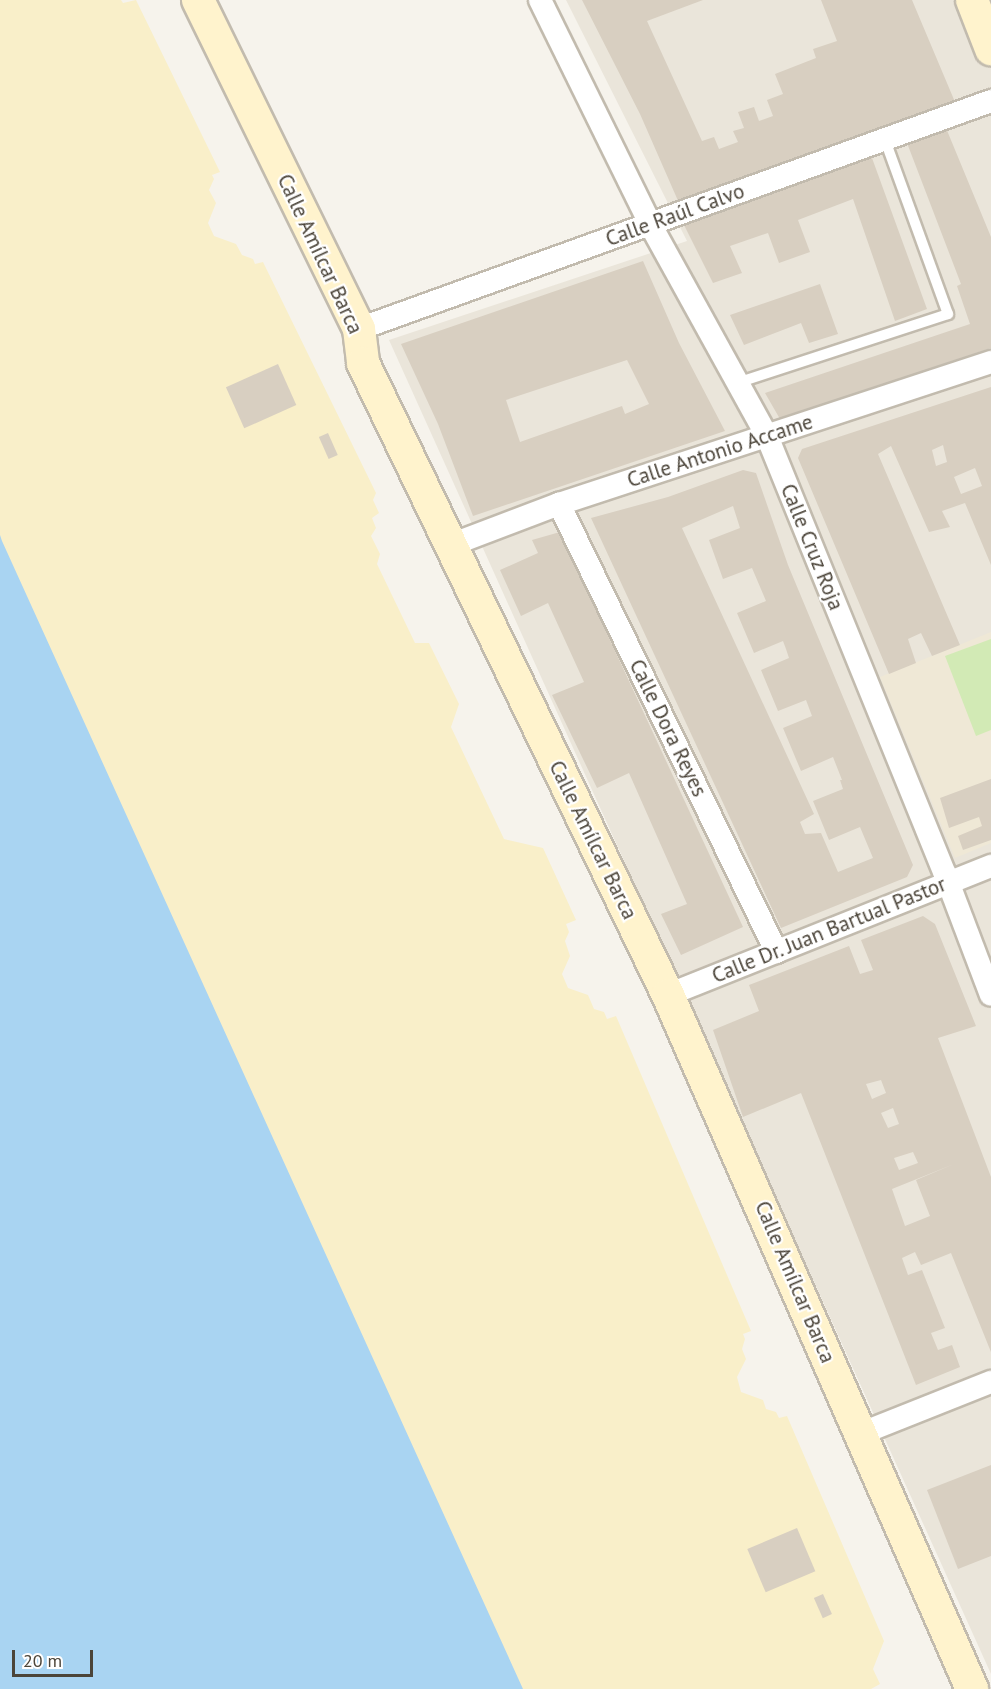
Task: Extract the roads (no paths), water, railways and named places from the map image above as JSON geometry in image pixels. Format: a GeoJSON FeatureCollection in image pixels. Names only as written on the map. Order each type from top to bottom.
{"type":"FeatureCollection","features":[{"type":"Feature","properties":{"kind":"street","name":"Calle Amílcar Barca"},"geometry":{"type":"LineString","coordinates":[[198,0],[359,329],[363,363],[668,995],[972,1689]]}},
{"type":"Feature","properties":{"kind":"street","name":"Calle Cruz Roja"},"geometry":{"type":"LineString","coordinates":[[540,0],[650,224],[766,436],[948,883],[991,995]]}},
{"type":"Feature","properties":{"kind":"street"},"geometry":{"type":"LineString","coordinates":[[972,0],[991,49]]}},
{"type":"Feature","properties":{"kind":"street","name":"Calle Raúl Calvo"},"geometry":{"type":"LineString","coordinates":[[359,329],[991,101]]}},
{"type":"Feature","properties":{"kind":"street","name":"Calle Antonio Accame"},"geometry":{"type":"LineString","coordinates":[[451,545],[559,504],[991,362]]}},
{"type":"Feature","properties":{"kind":"street","name":"Calle Dora Reyes"},"geometry":{"type":"LineString","coordinates":[[559,504],[777,952]]}},
{"type":"Feature","properties":{"kind":"street","name":"Calle Dr. Juan Bartual Pastor"},"geometry":{"type":"LineString","coordinates":[[668,995],[991,866]]}},
{"type":"Feature","properties":{"kind":"street"},"geometry":{"type":"LineString","coordinates":[[860,1434],[991,1382]]}},
{"type":"Feature","properties":{"kind":"lane"},"geometry":{"type":"LineString","coordinates":[[737,383],[948,314],[885,140]]}},
{"type":"Feature","properties":{"kind":"water"},"geometry":{"type":"Polygon","coordinates":[[[0,535],[2,541],[523,1689],[0,1689],[0,535]]]}}]}
